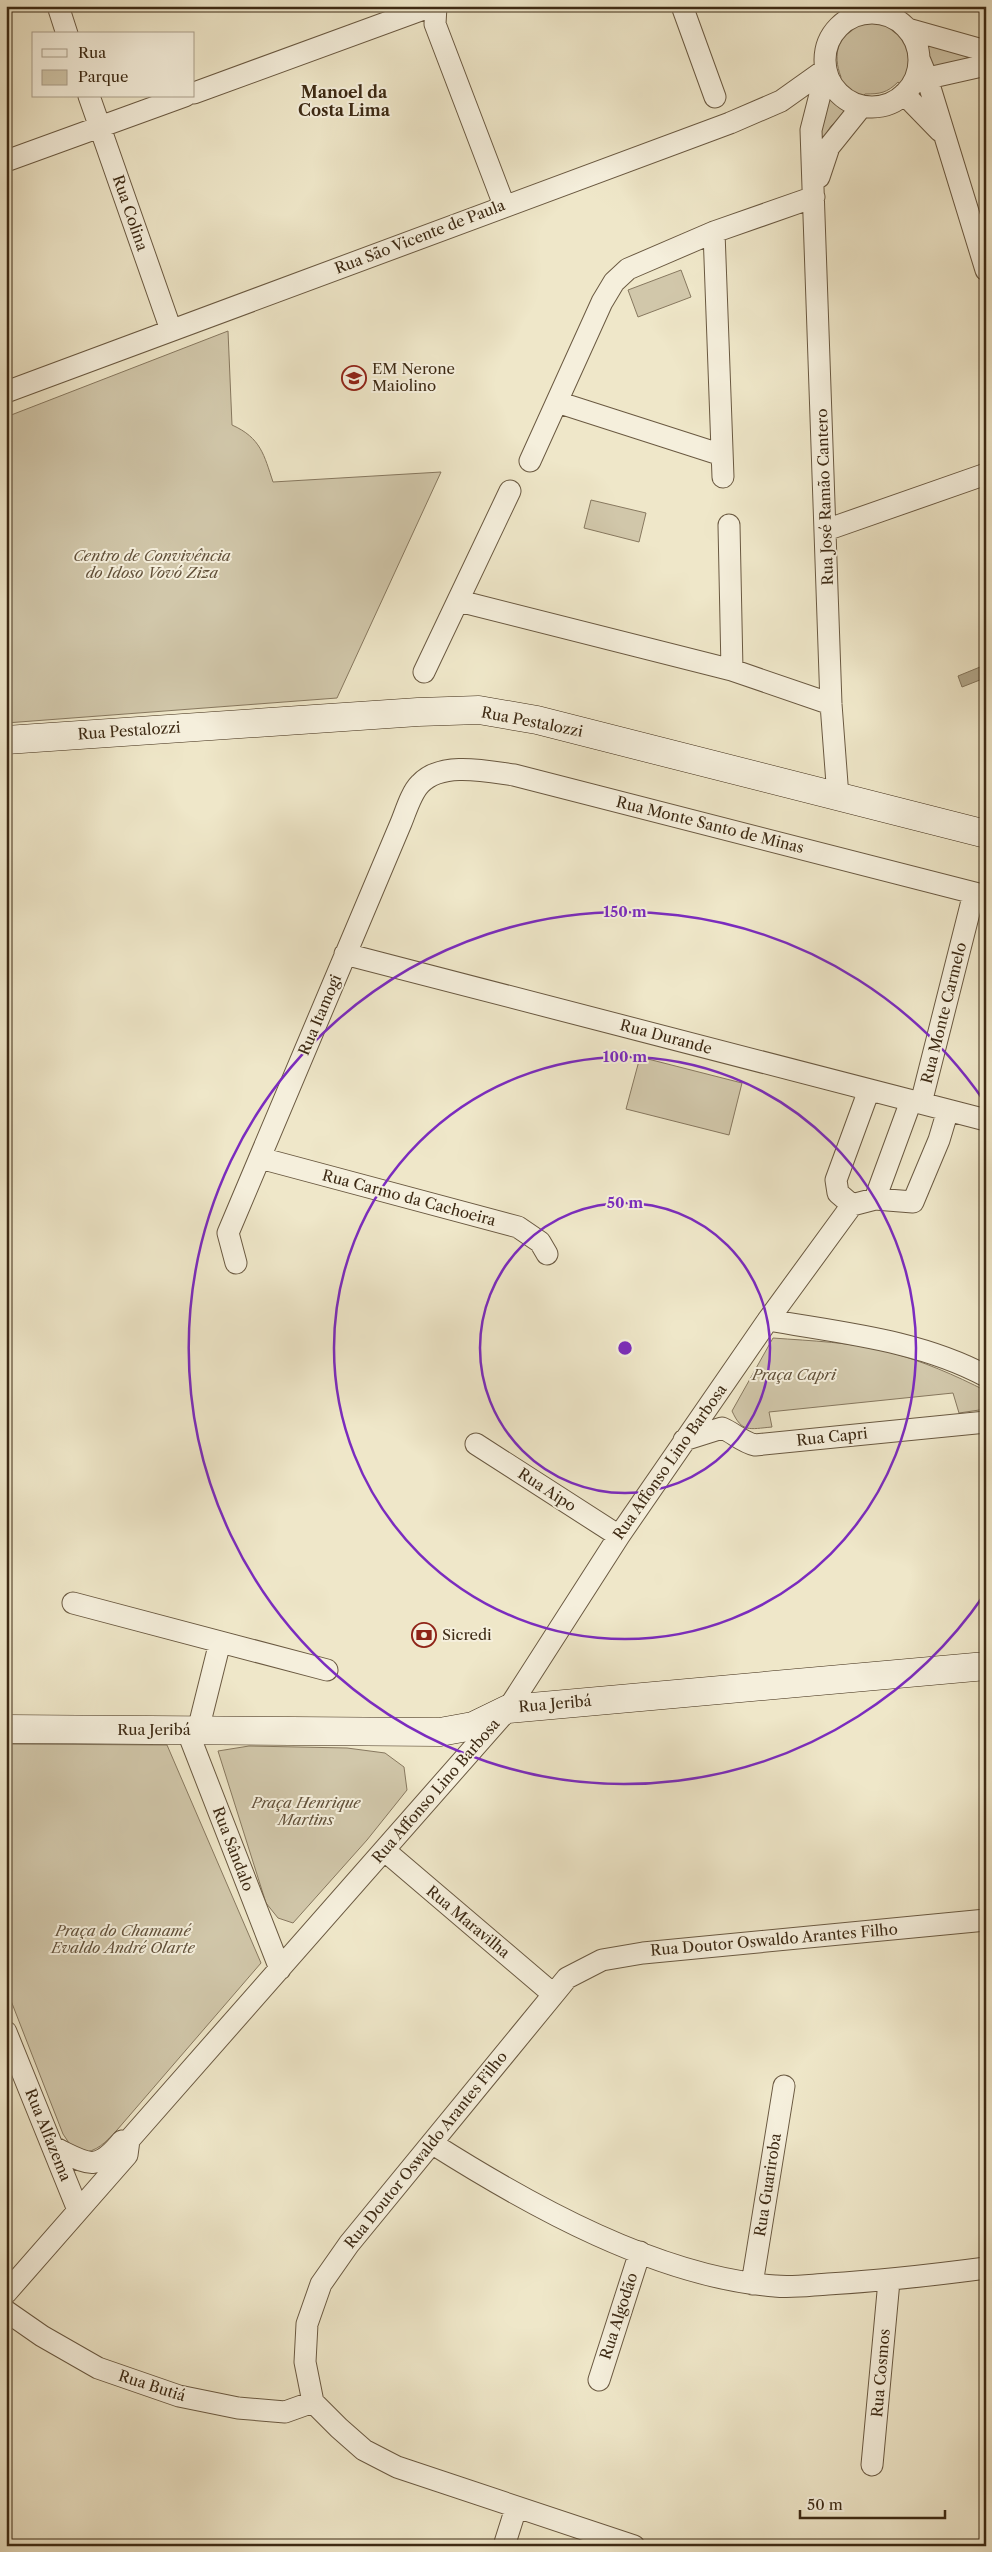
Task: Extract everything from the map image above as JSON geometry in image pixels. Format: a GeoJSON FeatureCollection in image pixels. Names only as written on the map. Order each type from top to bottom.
{"type":"FeatureCollection","features":[{"type":"Feature","properties":{"kind":"street"},"geometry":{"type":"LineString","coordinates":[[58,6],[66,32]]}},
{"type":"Feature","properties":{"kind":"street"},"geometry":{"type":"LineString","coordinates":[[195,93],[432,6]]}},
{"type":"Feature","properties":{"kind":"street"},"geometry":{"type":"LineString","coordinates":[[436,6],[435,24],[504,205]]}},
{"type":"Feature","properties":{"kind":"street"},"geometry":{"type":"LineString","coordinates":[[682,6],[715,97]]}},
{"type":"Feature","properties":{"kind":"street"},"geometry":{"type":"LineString","coordinates":[[986,51],[881,12],[857,10],[833,32],[825,57],[826,70],[834,87],[846,100],[862,106],[880,107],[917,78],[986,64]]}},
{"type":"Feature","properties":{"kind":"street"},"geometry":{"type":"LineString","coordinates":[[903,19],[916,40],[917,78],[942,133],[986,270]]}},
{"type":"Feature","properties":{"kind":"street","name":"Rua São Vicente de Paula"},"geometry":{"type":"LineString","coordinates":[[6,392],[504,205],[730,123],[780,101],[826,70]]}},
{"type":"Feature","properties":{"kind":"street","name":"Rua José Ramão Cantero"},"geometry":{"type":"LineString","coordinates":[[826,70],[812,130],[831,704],[838,797]]}},
{"type":"Feature","properties":{"kind":"street","name":"Rua Colina"},"geometry":{"type":"LineString","coordinates":[[91,98],[171,330]]}},
{"type":"Feature","properties":{"kind":"street"},"geometry":{"type":"LineString","coordinates":[[6,161],[179,98]]}},
{"type":"Feature","properties":{"kind":"street"},"geometry":{"type":"LineString","coordinates":[[530,461],[602,302],[614,282],[628,268],[714,232],[814,197],[828,147],[862,106]]}},
{"type":"Feature","properties":{"kind":"street"},"geometry":{"type":"LineString","coordinates":[[714,232],[723,477]]}},
{"type":"Feature","properties":{"kind":"street"},"geometry":{"type":"LineString","coordinates":[[557,402],[722,455]]}},
{"type":"Feature","properties":{"kind":"street"},"geometry":{"type":"LineString","coordinates":[[826,530],[986,474]]}},
{"type":"Feature","properties":{"kind":"street"},"geometry":{"type":"LineString","coordinates":[[424,672],[510,491]]}},
{"type":"Feature","properties":{"kind":"street"},"geometry":{"type":"LineString","coordinates":[[729,525],[732,670]]}},
{"type":"Feature","properties":{"kind":"street"},"geometry":{"type":"LineString","coordinates":[[459,601],[732,670],[831,704]]}},
{"type":"Feature","properties":{"kind":"street","name":"Rua Pestalozzi"},"geometry":{"type":"LineString","coordinates":[[6,740],[418,712],[480,710],[537,720],[986,834]]}},
{"type":"Feature","properties":{"kind":"street","name":"Rua Monte Santo de Minas"},"geometry":{"type":"LineString","coordinates":[[432,775],[447,771],[514,774],[980,895]]}},
{"type":"Feature","properties":{"kind":"street","name":"Rua Itamogi"},"geometry":{"type":"LineString","coordinates":[[236,1263],[228,1233],[418,785],[432,775]]}},
{"type":"Feature","properties":{"kind":"street","name":"Rua Monte Carmelo"},"geometry":{"type":"LineString","coordinates":[[875,1199],[916,1102],[980,895]]}},
{"type":"Feature","properties":{"kind":"street","name":"Rua Durande"},"geometry":{"type":"LineString","coordinates":[[345,954],[986,1120]]}},
{"type":"Feature","properties":{"kind":"street"},"geometry":{"type":"LineString","coordinates":[[869,1090],[836,1180],[838,1193],[848,1211],[875,1199],[913,1202],[939,1140],[948,1110]]}},
{"type":"Feature","properties":{"kind":"street","name":"Rua Carmo da Cachoeira"},"geometry":{"type":"LineString","coordinates":[[260,1158],[518,1227],[540,1242],[547,1254]]}},
{"type":"Feature","properties":{"kind":"street","name":"Rua Affonso Lino Barbosa"},"geometry":{"type":"LineString","coordinates":[[6,2293],[127,2155],[129,2140],[508,1709],[618,1536],[768,1320],[848,1211]]}},
{"type":"Feature","properties":{"kind":"street"},"geometry":{"type":"LineString","coordinates":[[768,1320],[896,1343],[931,1353],[986,1376]]}},
{"type":"Feature","properties":{"kind":"street","name":"Rua Capri"},"geometry":{"type":"LineString","coordinates":[[684,1440],[722,1428],[734,1433],[745,1443],[756,1445],[986,1422]]}},
{"type":"Feature","properties":{"kind":"street","name":"Rua Aipo"},"geometry":{"type":"LineString","coordinates":[[476,1444],[618,1536]]}},
{"type":"Feature","properties":{"kind":"street"},"geometry":{"type":"LineString","coordinates":[[73,1603],[328,1670]]}},
{"type":"Feature","properties":{"kind":"street"},"geometry":{"type":"LineString","coordinates":[[192,1730],[220,1642]]}},
{"type":"Feature","properties":{"kind":"street","name":"Rua Jeribá"},"geometry":{"type":"LineString","coordinates":[[6,1729],[440,1732],[473,1726],[508,1709],[986,1666]]}},
{"type":"Feature","properties":{"kind":"street","name":"Rua Sândalo"},"geometry":{"type":"LineString","coordinates":[[192,1730],[280,1968]]}},
{"type":"Feature","properties":{"kind":"street","name":"Rua Maravilha"},"geometry":{"type":"LineString","coordinates":[[384,1850],[553,1994]]}},
{"type":"Feature","properties":{"kind":"street","name":"Rua Doutor Oswaldo Arantes Filho"},"geometry":{"type":"LineString","coordinates":[[314,2402],[305,2362],[307,2324],[321,2284],[349,2244],[433,2144],[567,1978],[602,1960],[635,1954],[986,1920]]}},
{"type":"Feature","properties":{"kind":"street","name":"Rua Alfazema"},"geometry":{"type":"LineString","coordinates":[[6,2032],[78,2210]]}},
{"type":"Feature","properties":{"kind":"street","name":"Rua Guariroba"},"geometry":{"type":"LineString","coordinates":[[752,2284],[784,2086]]}},
{"type":"Feature","properties":{"kind":"street","name":"Rua Affonso Lino Barbosa"},"geometry":{"type":"LineString","coordinates":[[53,2147],[92,2163],[102,2161],[122,2140],[129,2140]]}},
{"type":"Feature","properties":{"kind":"street"},"geometry":{"type":"LineString","coordinates":[[433,2144],[538,2206],[640,2252],[703,2274],[778,2287],[889,2281],[986,2268]]}},
{"type":"Feature","properties":{"kind":"street","name":"Rua Algodão"},"geometry":{"type":"LineString","coordinates":[[599,2380],[640,2252]]}},
{"type":"Feature","properties":{"kind":"street","name":"Rua Cosmos"},"geometry":{"type":"LineString","coordinates":[[872,2465],[889,2281]]}},
{"type":"Feature","properties":{"kind":"street","name":"Rua Butiá"},"geometry":{"type":"LineString","coordinates":[[6,2311],[42,2336],[98,2368],[179,2396],[238,2408],[285,2412],[314,2402]]}},
{"type":"Feature","properties":{"kind":"street"},"geometry":{"type":"LineString","coordinates":[[314,2402],[364,2450],[397,2468],[634,2546]]}},
{"type":"Feature","properties":{"kind":"street"},"geometry":{"type":"LineString","coordinates":[[504,2546],[516,2508]]}},
{"type":"Feature","properties":{"kind":"green space"},"geometry":{"type":"Polygon","coordinates":[[[862,6],[890,6],[895,29],[902,36],[986,56],[920,74],[927,100],[920,102],[898,82],[883,92],[865,94],[831,126],[815,151],[824,109],[841,77],[837,61],[839,46],[846,33],[860,22],[862,6]]]}},
{"type":"Feature","properties":{"kind":"green space"},"geometry":{"type":"Polygon","coordinates":[[[681,270],[691,297],[638,317],[628,290],[681,270]]]}},
{"type":"Feature","properties":{"kind":"green space","name":"Centro de Convivência do Idoso Vovó Ziza"},"geometry":{"type":"Polygon","coordinates":[[[228,331],[232,425],[242,430],[260,448],[273,482],[441,472],[337,698],[6,723],[6,417],[228,331]]]}},
{"type":"Feature","properties":{"kind":"green space"},"geometry":{"type":"Polygon","coordinates":[[[591,500],[646,513],[639,542],[584,528],[591,500]]]}},
{"type":"Feature","properties":{"kind":"green space"},"geometry":{"type":"Polygon","coordinates":[[[640,1057],[742,1083],[729,1135],[626,1109],[640,1057]]]}},
{"type":"Feature","properties":{"kind":"green space","name":"Praça Capri"},"geometry":{"type":"Polygon","coordinates":[[[773,1338],[860,1346],[914,1360],[986,1391],[986,1409],[959,1413],[953,1393],[769,1412],[772,1427],[747,1428],[739,1423],[732,1411],[773,1338]]]}},
{"type":"Feature","properties":{"kind":"green space","name":"Praça do Chamamé Evaldo André Olarte"},"geometry":{"type":"Polygon","coordinates":[[[6,1744],[167,1745],[261,1963],[113,2134],[101,2146],[91,2151],[80,2153],[71,2146],[63,2134],[6,1988],[6,1744]]]}},
{"type":"Feature","properties":{"kind":"green space","name":"Praça Henrique Martins"},"geometry":{"type":"Polygon","coordinates":[[[249,1746],[347,1748],[385,1753],[404,1767],[407,1790],[367,1840],[293,1923],[278,1918],[266,1903],[218,1751],[249,1746]]]}},
{"type":"Feature","properties":{"kind":"shaded area"},"geometry":{"type":"Polygon","coordinates":[[[980,667],[985,678],[962,687],[958,676],[980,667]]]}},
{"type":"Feature","properties":{"kind":"place","name":"EM Nerone Maiolino"},"geometry":{"type":"Point","coordinates":[354,378]}},
{"type":"Feature","properties":{"kind":"place","name":"Sicredi"},"geometry":{"type":"Point","coordinates":[424,1635]}},
{"type":"Feature","properties":{"kind":"district","name":"Manoel da Costa Lima"},"geometry":{"type":"Point","coordinates":[344,101]}}]}
